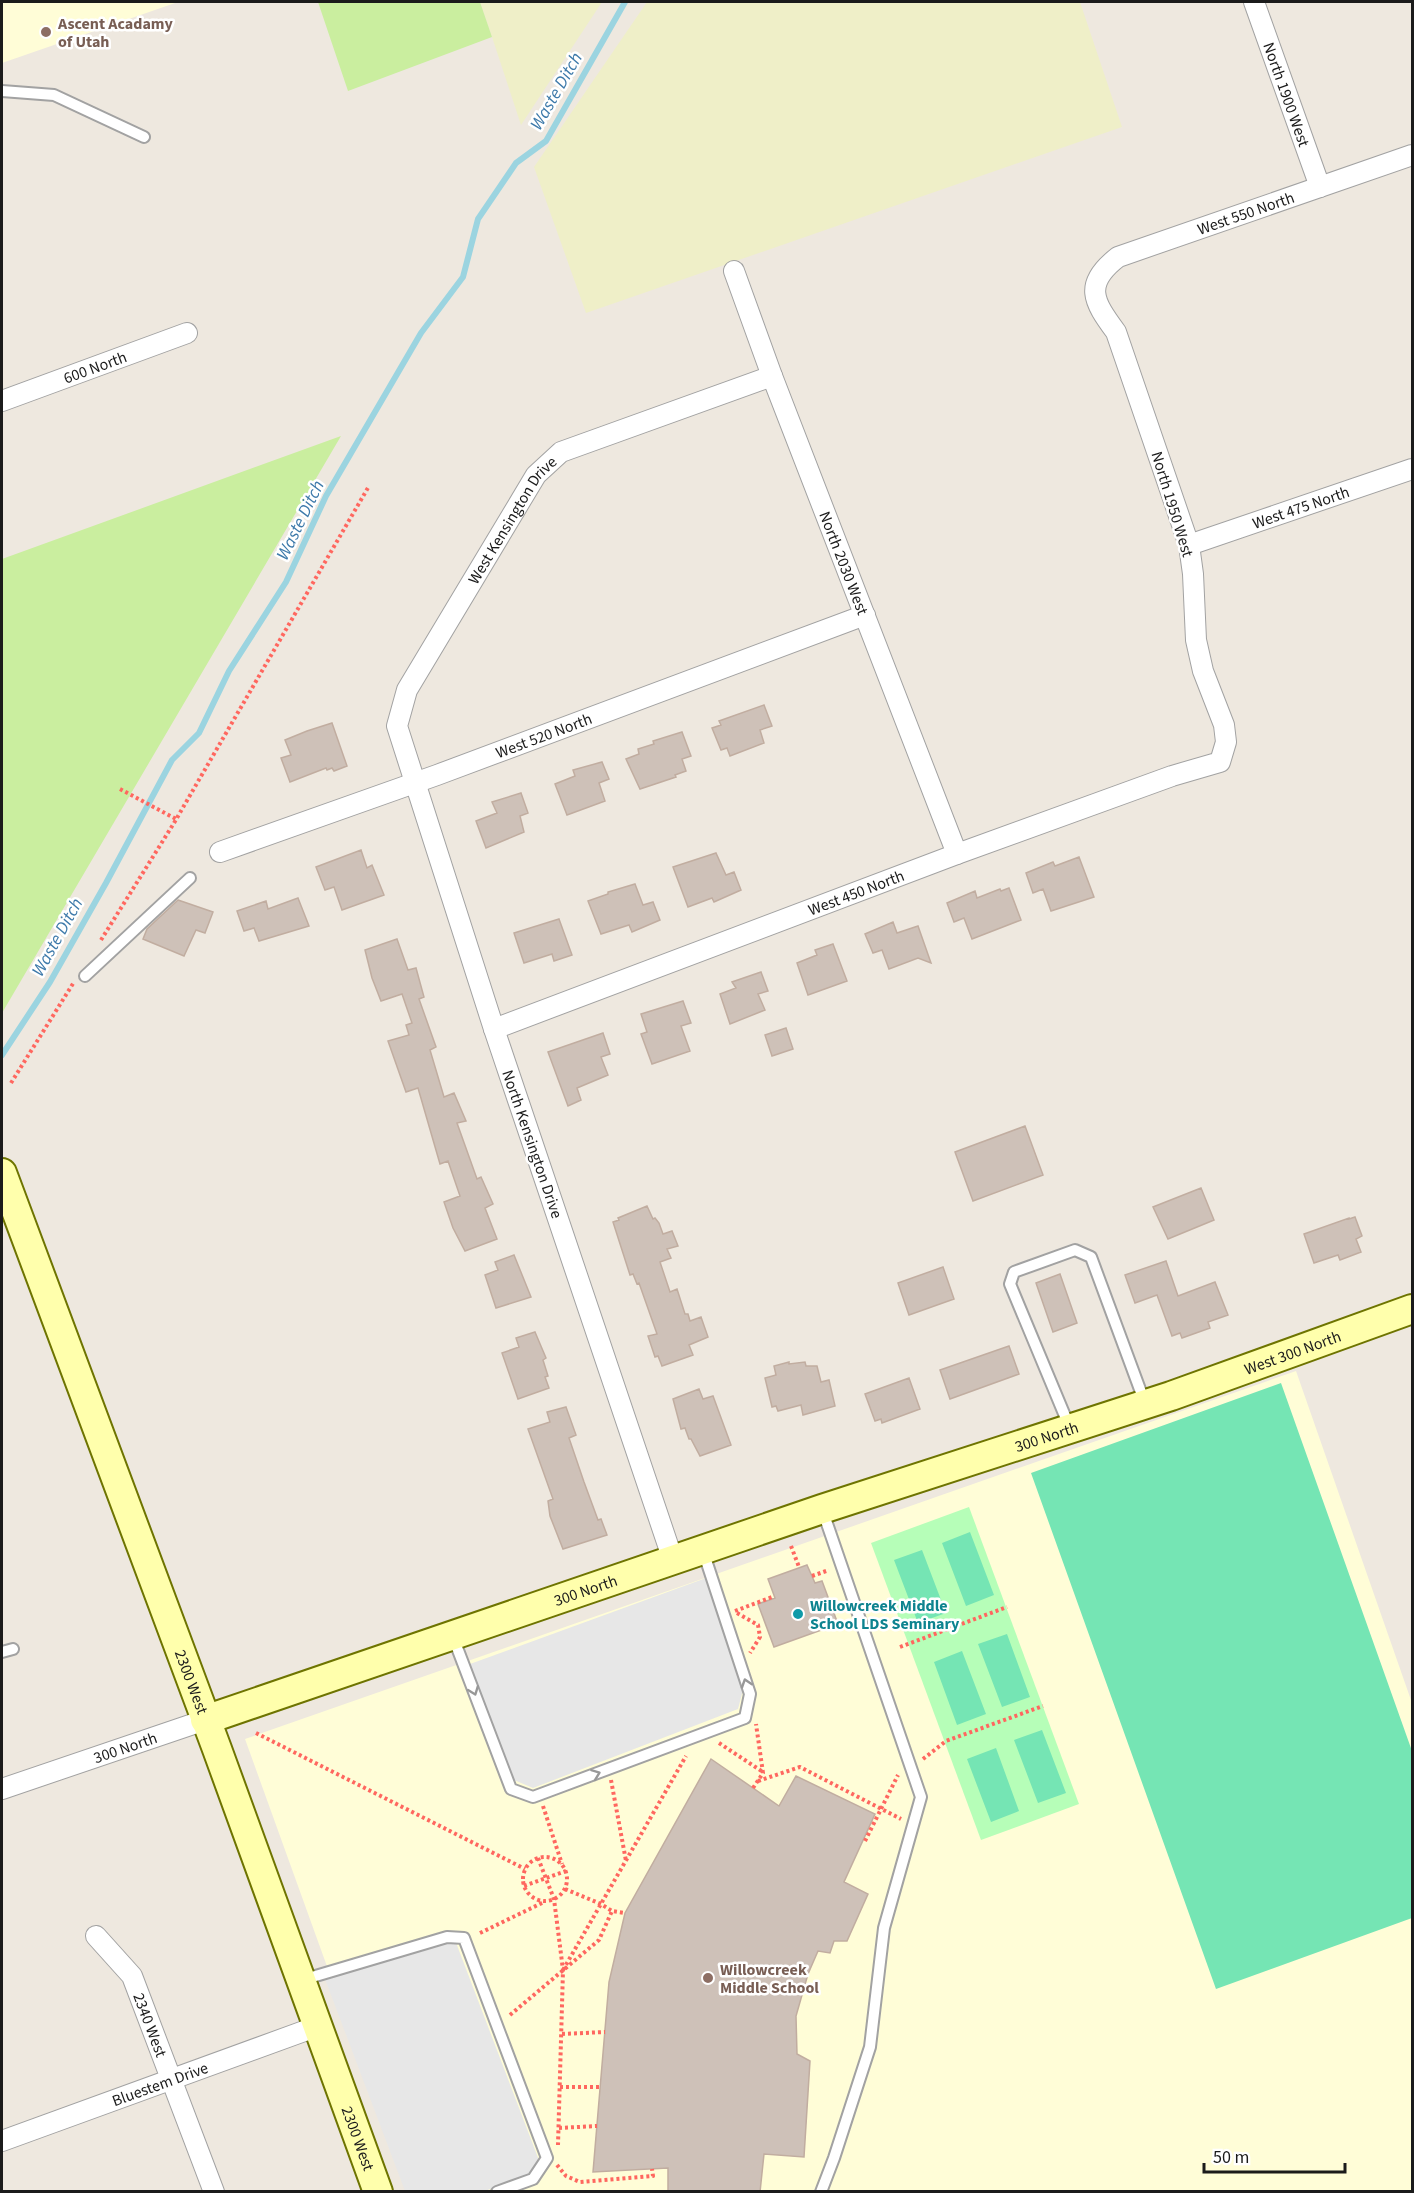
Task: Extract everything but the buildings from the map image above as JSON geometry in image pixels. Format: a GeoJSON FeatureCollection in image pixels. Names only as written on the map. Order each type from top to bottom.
{"type":"FeatureCollection","features":[{"type":"Feature","properties":{"kind":"street","name":"North 1900 West"},"geometry":{"type":"LineString","coordinates":[[1254,2],[1320,188]]}},
{"type":"Feature","properties":{"kind":"street","name":"West 550 North"},"geometry":{"type":"LineString","coordinates":[[1094,289],[1103,269],[1118,257],[1413,155]]}},
{"type":"Feature","properties":{"kind":"street","name":"North 2030 West"},"geometry":{"type":"LineString","coordinates":[[734,271],[772,376],[957,854]]}},
{"type":"Feature","properties":{"kind":"street","name":"North 1950 West"},"geometry":{"type":"LineString","coordinates":[[1094,289],[1100,310],[1116,332],[1189,545],[1193,574],[1196,640],[1203,671],[1224,725],[1226,742],[1220,762]]}},
{"type":"Feature","properties":{"kind":"street","name":"600 North"},"geometry":{"type":"LineString","coordinates":[[2,401],[187,333]]}},
{"type":"Feature","properties":{"kind":"street","name":"West Kensington Drive"},"geometry":{"type":"LineString","coordinates":[[397,726],[407,690],[536,475],[561,452],[772,376]]}},
{"type":"Feature","properties":{"kind":"street","name":"West 475 North"},"geometry":{"type":"LineString","coordinates":[[1189,545],[1413,469]]}},
{"type":"Feature","properties":{"kind":"street","name":"West 520 North"},"geometry":{"type":"LineString","coordinates":[[220,852],[414,783],[865,615]]}},
{"type":"Feature","properties":{"kind":"street","name":"North Kensington Drive"},"geometry":{"type":"LineString","coordinates":[[397,726],[494,1029],[673,1560]]}},
{"type":"Feature","properties":{"kind":"street","name":"West 450 North"},"geometry":{"type":"LineString","coordinates":[[494,1029],[957,854],[1172,776],[1220,762]]}},
{"type":"Feature","properties":{"kind":"street","name":"2300 West"},"geometry":{"type":"LineString","coordinates":[[2,1173],[302,1980],[378,2192]]}},
{"type":"Feature","properties":{"kind":"street","name":"West 300 North"},"geometry":{"type":"LineString","coordinates":[[1159,1400],[1413,1309]]}},
{"type":"Feature","properties":{"kind":"street","name":"300 North"},"geometry":{"type":"LineString","coordinates":[[2,1788],[822,1509],[1159,1400]]}},
{"type":"Feature","properties":{"kind":"street","name":"2340 West"},"geometry":{"type":"LineString","coordinates":[[96,1936],[132,1976],[214,2192]]}},
{"type":"Feature","properties":{"kind":"street","name":"Bluestem Drive"},"geometry":{"type":"LineString","coordinates":[[2,2141],[318,2026]]}},
{"type":"Feature","properties":{"kind":"lane"},"geometry":{"type":"LineString","coordinates":[[2,91],[54,95],[144,136]]}},
{"type":"Feature","properties":{"kind":"lane"},"geometry":{"type":"LineString","coordinates":[[82,974],[190,878]]}},
{"type":"Feature","properties":{"kind":"lane"},"geometry":{"type":"LineString","coordinates":[[1070,1429],[1010,1284],[1014,1272],[1075,1250],[1091,1257],[1159,1400]]}},
{"type":"Feature","properties":{"kind":"lane"},"geometry":{"type":"LineString","coordinates":[[821,2192],[870,2047],[884,1928],[921,1797],[822,1509]]}},
{"type":"Feature","properties":{"kind":"lane"},"geometry":{"type":"LineString","coordinates":[[453,1636],[511,1788],[533,1797],[745,1718],[750,1694],[703,1551]]}},
{"type":"Feature","properties":{"kind":"lane"},"geometry":{"type":"LineString","coordinates":[[302,1980],[447,1937],[464,1938],[547,2158],[532,2179],[497,2192]]}},
{"type":"Feature","properties":{"kind":"path"},"geometry":{"type":"LineString","coordinates":[[99,943],[176,819],[369,486]]}},
{"type":"Feature","properties":{"kind":"path"},"geometry":{"type":"LineString","coordinates":[[120,789],[176,819]]}},
{"type":"Feature","properties":{"kind":"path"},"geometry":{"type":"LineString","coordinates":[[11,1083],[82,974]]}},
{"type":"Feature","properties":{"kind":"path"},"geometry":{"type":"LineString","coordinates":[[791,1546],[799,1568]]}},
{"type":"Feature","properties":{"kind":"path"},"geometry":{"type":"LineString","coordinates":[[750,1654],[760,1637],[758,1625],[734,1611],[772,1597]]}},
{"type":"Feature","properties":{"kind":"path"},"geometry":{"type":"LineString","coordinates":[[900,1647],[1006,1607]]}},
{"type":"Feature","properties":{"kind":"path"},"geometry":{"type":"LineString","coordinates":[[923,1759],[946,1741],[1043,1706]]}},
{"type":"Feature","properties":{"kind":"path"},"geometry":{"type":"LineString","coordinates":[[753,1788],[763,1773],[755,1715]]}},
{"type":"Feature","properties":{"kind":"path"},"geometry":{"type":"LineString","coordinates":[[256,1733],[525,1869]]}},
{"type":"Feature","properties":{"kind":"path"},"geometry":{"type":"LineString","coordinates":[[710,1736],[763,1773]]}},
{"type":"Feature","properties":{"kind":"path"},"geometry":{"type":"LineString","coordinates":[[563,1970],[688,1752]]}},
{"type":"Feature","properties":{"kind":"path"},"geometry":{"type":"LineString","coordinates":[[758,1781],[800,1767],[914,1825]]}},
{"type":"Feature","properties":{"kind":"path"},"geometry":{"type":"LineString","coordinates":[[865,1841],[899,1772]]}},
{"type":"Feature","properties":{"kind":"path"},"geometry":{"type":"LineString","coordinates":[[610,1774],[626,1861]]}},
{"type":"Feature","properties":{"kind":"path"},"geometry":{"type":"LineString","coordinates":[[480,1933],[562,1894],[567,1880],[540,1797]]}},
{"type":"Feature","properties":{"kind":"path"},"geometry":{"type":"LineString","coordinates":[[538,1858],[554,1899],[563,1970],[558,2149]]}},
{"type":"Feature","properties":{"kind":"path"},"geometry":{"type":"LineString","coordinates":[[545,1901],[534,1899],[524,1886],[522,1881],[525,1869],[538,1858],[552,1858],[564,1869]]}},
{"type":"Feature","properties":{"kind":"path"},"geometry":{"type":"LineString","coordinates":[[524,1886],[564,1869]]}},
{"type":"Feature","properties":{"kind":"path"},"geometry":{"type":"LineString","coordinates":[[564,1889],[602,1904],[612,1911],[625,1913]]}},
{"type":"Feature","properties":{"kind":"path"},"geometry":{"type":"LineString","coordinates":[[510,2015],[599,1940],[612,1911]]}},
{"type":"Feature","properties":{"kind":"path"},"geometry":{"type":"LineString","coordinates":[[562,2034],[605,2032]]}},
{"type":"Feature","properties":{"kind":"path"},"geometry":{"type":"LineString","coordinates":[[560,2087],[600,2087]]}},
{"type":"Feature","properties":{"kind":"path"},"geometry":{"type":"LineString","coordinates":[[559,2128],[597,2126]]}},
{"type":"Feature","properties":{"kind":"path"},"geometry":{"type":"LineString","coordinates":[[557,2165],[566,2176],[580,2182],[652,2176],[652,2169]]}},
{"type":"Feature","properties":{"kind":"shaded area","name":"Ascent Acadamy of Utah"},"geometry":{"type":"Polygon","coordinates":[[[2,2],[178,2],[2,63],[2,2]]]}},
{"type":"Feature","properties":{"kind":"shaded area"},"geometry":{"type":"Polygon","coordinates":[[[1296,1371],[1412,1703],[1412,2191],[408,2191],[245,1739],[1296,1371]]]}},
{"type":"Feature","properties":{"kind":"shaded area"},"geometry":{"type":"Polygon","coordinates":[[[706,1578],[743,1690],[738,1709],[533,1788],[514,1780],[470,1664],[706,1578]]]}},
{"type":"Feature","properties":{"kind":"shaded area"},"geometry":{"type":"Polygon","coordinates":[[[455,1940],[540,2163],[530,2174],[485,2191],[405,2191],[325,1979],[455,1940]]]}},
{"type":"Feature","properties":{"kind":"green space"},"geometry":{"type":"Polygon","coordinates":[[[318,2],[480,2],[492,37],[348,91],[318,2]]]}},
{"type":"Feature","properties":{"kind":"green space"},"geometry":{"type":"Polygon","coordinates":[[[480,2],[602,2],[521,125],[492,37],[480,2]]]}},
{"type":"Feature","properties":{"kind":"green space"},"geometry":{"type":"Polygon","coordinates":[[[647,2],[1080,2],[1122,127],[586,313],[534,167],[647,2]]]}},
{"type":"Feature","properties":{"kind":"green space"},"geometry":{"type":"Polygon","coordinates":[[[341,436],[2,1013],[2,559],[341,436]]]}},
{"type":"Feature","properties":{"kind":"green space"},"geometry":{"type":"Polygon","coordinates":[[[1281,1383],[1412,1751],[1412,1918],[1216,1989],[1031,1473],[1281,1383]]]}},
{"type":"Feature","properties":{"kind":"green space"},"geometry":{"type":"Polygon","coordinates":[[[969,1507],[1079,1804],[981,1840],[871,1543],[969,1507]]]}},
{"type":"Feature","properties":{"kind":"green space"},"geometry":{"type":"Polygon","coordinates":[[[970,1532],[994,1595],[966,1606],[942,1543],[970,1532]]]}},
{"type":"Feature","properties":{"kind":"green space"},"geometry":{"type":"Polygon","coordinates":[[[922,1550],[946,1613],[918,1623],[894,1560],[922,1550]]]}},
{"type":"Feature","properties":{"kind":"green space"},"geometry":{"type":"Polygon","coordinates":[[[1007,1634],[1030,1697],[1002,1707],[978,1644],[1007,1634]]]}},
{"type":"Feature","properties":{"kind":"green space"},"geometry":{"type":"Polygon","coordinates":[[[962,1651],[986,1714],[957,1725],[934,1662],[962,1651]]]}},
{"type":"Feature","properties":{"kind":"green space"},"geometry":{"type":"Polygon","coordinates":[[[1042,1730],[1066,1793],[1038,1803],[1014,1740],[1042,1730]]]}},
{"type":"Feature","properties":{"kind":"green space"},"geometry":{"type":"Polygon","coordinates":[[[996,1748],[1019,1811],[991,1822],[967,1759],[996,1748]]]}},
{"type":"Feature","properties":{"kind":"waterway","name":"Waste Ditch"},"geometry":{"type":"LineString","coordinates":[[2,1055],[50,982],[172,760],[199,733],[229,671],[286,582],[326,496],[421,333],[463,277],[478,219],[516,163],[546,141],[625,2]]}},
{"type":"Feature","properties":{"kind":"place","name":"Ascent Acadamy of Utah"},"geometry":{"type":"Point","coordinates":[46,32]}},
{"type":"Feature","properties":{"kind":"place","name":"Willowcreek Middle School LDS Seminary"},"geometry":{"type":"Point","coordinates":[798,1614]}},
{"type":"Feature","properties":{"kind":"place","name":"Willowcreek Middle School"},"geometry":{"type":"Point","coordinates":[708,1978]}}]}
